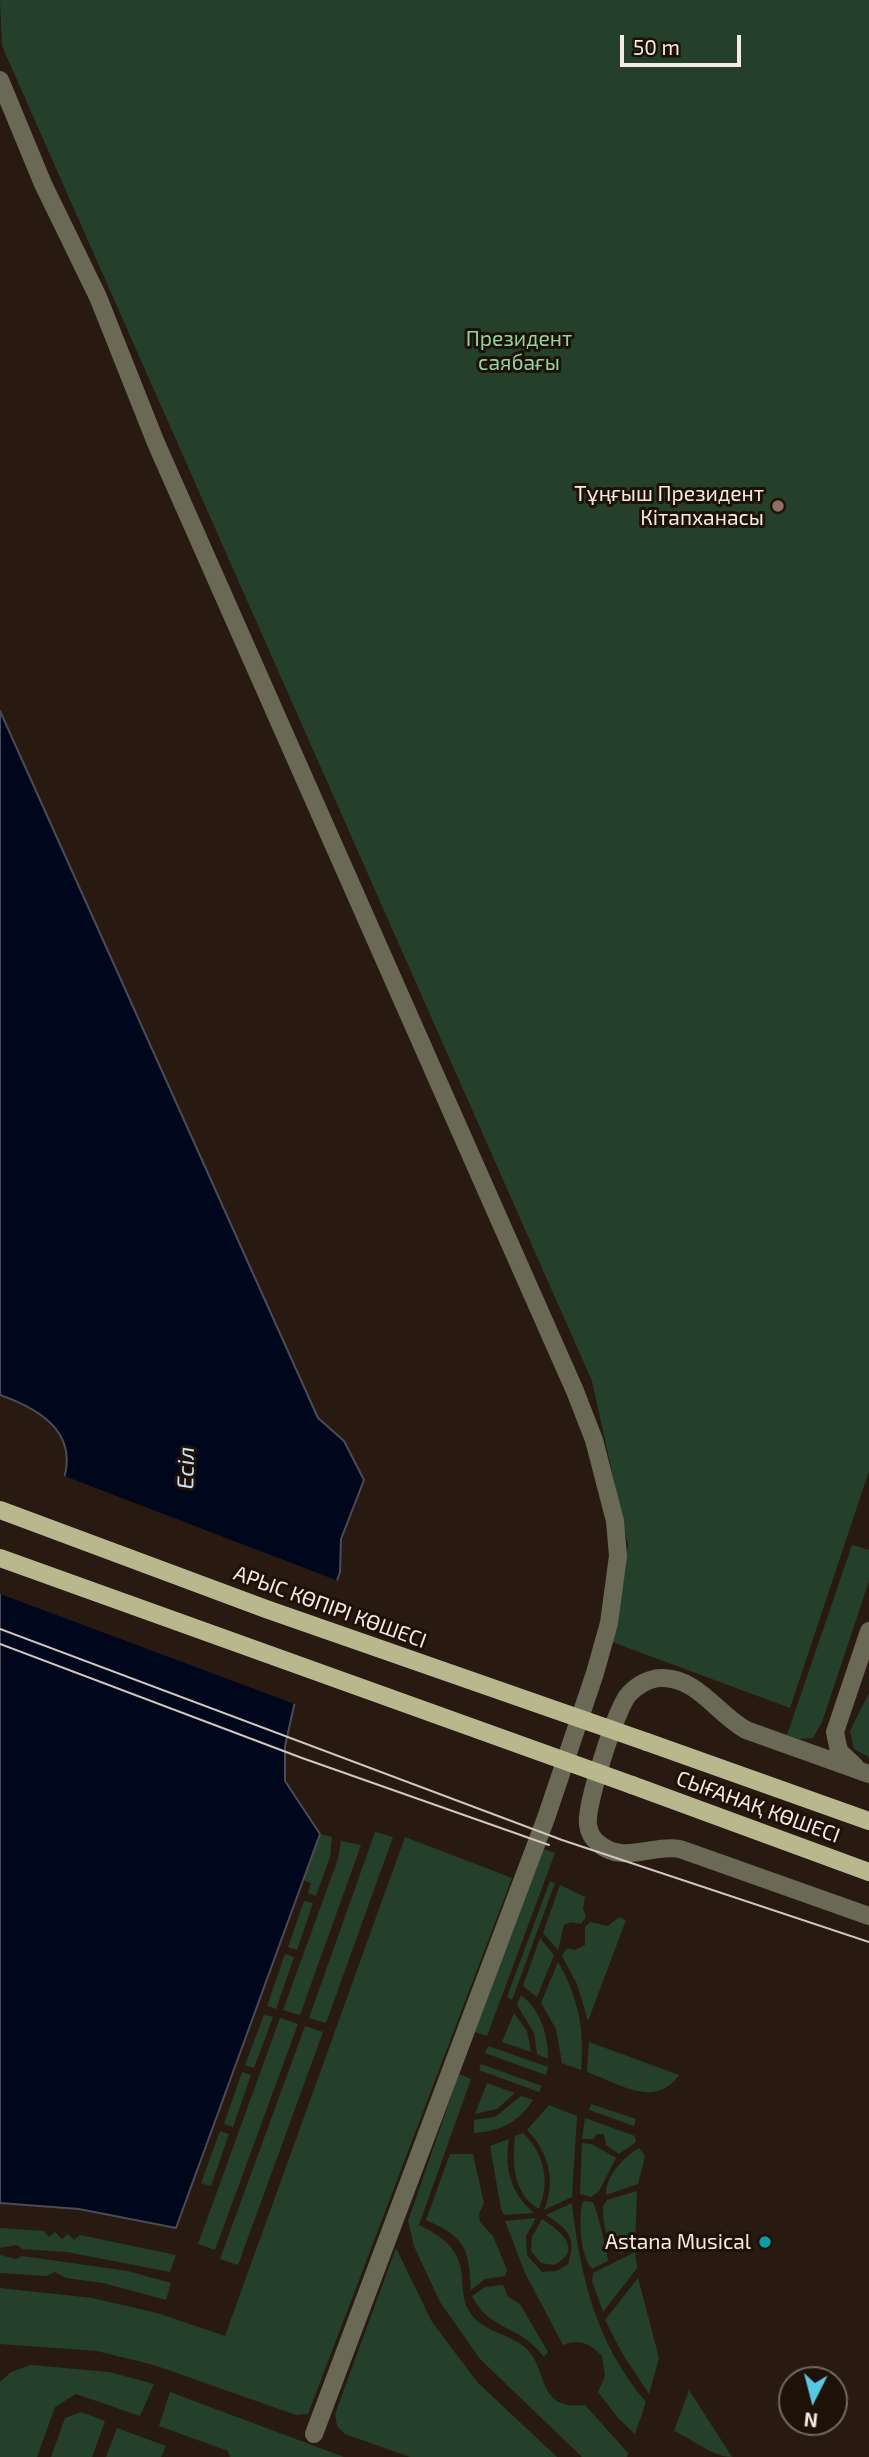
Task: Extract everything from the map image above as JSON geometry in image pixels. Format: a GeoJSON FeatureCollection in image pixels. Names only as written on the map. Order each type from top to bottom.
{"type":"FeatureCollection","features":[{"type":"Feature","properties":{"kind":"main road","name":"АРЫС КӨПІРІ КӨШЕСІ"},"geometry":{"type":"LineString","coordinates":[[0,1510],[266,1609],[647,1742]]}},
{"type":"Feature","properties":{"kind":"main road","name":"СЫҒАНАҚ КӨШЕСІ"},"geometry":{"type":"LineString","coordinates":[[0,1558],[869,1872]]}},
{"type":"Feature","properties":{"kind":"main road","name":"СЫҒАНАҚ КӨШЕСІ"},"geometry":{"type":"LineString","coordinates":[[647,1742],[869,1821]]}},
{"type":"Feature","properties":{"kind":"street"},"geometry":{"type":"LineString","coordinates":[[0,80],[43,184],[98,297],[156,443],[234,621],[575,1391],[597,1451],[615,1521],[618,1556],[615,1585],[595,1673],[546,1818],[314,2434]]}},
{"type":"Feature","properties":{"kind":"street"},"geometry":{"type":"LineString","coordinates":[[865,1772],[839,1751],[835,1732],[869,1631]]}},
{"type":"Feature","properties":{"kind":"street"},"geometry":{"type":"LineString","coordinates":[[865,1772],[746,1730],[730,1721],[686,1683],[661,1678],[648,1681],[628,1695],[623,1703],[593,1790],[588,1825],[591,1835],[610,1850],[630,1854],[655,1847],[680,1849],[869,1916]]}},
{"type":"Feature","properties":{"kind":"green space","name":"Президент саябағы"},"geometry":{"type":"Polygon","coordinates":[[[0,0],[869,0],[869,1471],[790,1708],[612,1642],[628,1545],[592,1381],[2,46],[0,0]]]}},
{"type":"Feature","properties":{"kind":"green space"},"geometry":{"type":"Polygon","coordinates":[[[852,1545],[869,1550],[869,1581],[822,1722],[813,1738],[799,1739],[787,1735],[852,1545]]]}},
{"type":"Feature","properties":{"kind":"green space"},"geometry":{"type":"Polygon","coordinates":[[[869,1693],[869,1757],[854,1749],[850,1731],[869,1693]]]}},
{"type":"Feature","properties":{"kind":"green space"},"geometry":{"type":"Polygon","coordinates":[[[375,1832],[393,1837],[326,2023],[309,2018],[375,1832]]]}},
{"type":"Feature","properties":{"kind":"green space"},"geometry":{"type":"Polygon","coordinates":[[[320,1834],[332,1837],[330,1857],[316,1896],[308,1893],[311,1883],[303,1880],[320,1834]]]}},
{"type":"Feature","properties":{"kind":"green space"},"geometry":{"type":"Polygon","coordinates":[[[405,1837],[512,1878],[308,2414],[296,2415],[154,2365],[97,2351],[0,2344],[0,2288],[92,2298],[157,2313],[225,2336],[405,1837]]]}},
{"type":"Feature","properties":{"kind":"green space"},"geometry":{"type":"Polygon","coordinates":[[[341,1841],[361,1845],[300,2015],[283,2010],[338,1859],[341,1841]]]}},
{"type":"Feature","properties":{"kind":"green space"},"geometry":{"type":"Polygon","coordinates":[[[544,1849],[555,1853],[487,2036],[475,2032],[544,1849]]]}},
{"type":"Feature","properties":{"kind":"green space"},"geometry":{"type":"Polygon","coordinates":[[[550,1881],[555,1883],[512,2000],[507,1997],[550,1881]]]}},
{"type":"Feature","properties":{"kind":"green space"},"geometry":{"type":"Polygon","coordinates":[[[560,1885],[585,1897],[583,1909],[586,1917],[581,1924],[570,1922],[564,1925],[558,1950],[543,1933],[560,1885]]]}},
{"type":"Feature","properties":{"kind":"green space"},"geometry":{"type":"Polygon","coordinates":[[[304,1901],[313,1903],[297,1950],[288,1947],[304,1901]]]}},
{"type":"Feature","properties":{"kind":"green space"},"geometry":{"type":"Polygon","coordinates":[[[619,1917],[626,1920],[588,2021],[577,1984],[562,1956],[567,1948],[575,1950],[585,1945],[585,1927],[590,1922],[608,1926],[619,1917]]]}},
{"type":"Feature","properties":{"kind":"green space"},"geometry":{"type":"Polygon","coordinates":[[[540,1938],[554,1955],[537,1997],[523,1986],[540,1938]]]}},
{"type":"Feature","properties":{"kind":"green space"},"geometry":{"type":"Polygon","coordinates":[[[285,1954],[294,1957],[276,2009],[267,2006],[285,1954]]]}},
{"type":"Feature","properties":{"kind":"green space"},"geometry":{"type":"Polygon","coordinates":[[[558,1962],[571,1988],[581,2028],[581,2070],[562,2063],[556,2029],[541,2003],[558,1962]]]}},
{"type":"Feature","properties":{"kind":"green space"},"geometry":{"type":"Polygon","coordinates":[[[521,1995],[534,2008],[542,2024],[548,2059],[537,2054],[534,2033],[517,2005],[521,1995]]]}},
{"type":"Feature","properties":{"kind":"green space"},"geometry":{"type":"Polygon","coordinates":[[[514,2013],[527,2031],[531,2052],[502,2042],[514,2013]]]}},
{"type":"Feature","properties":{"kind":"green space"},"geometry":{"type":"Polygon","coordinates":[[[264,2015],[273,2017],[254,2068],[245,2065],[264,2015]]]}},
{"type":"Feature","properties":{"kind":"green space"},"geometry":{"type":"Polygon","coordinates":[[[280,2018],[298,2024],[215,2250],[198,2244],[280,2018]]]}},
{"type":"Feature","properties":{"kind":"green space"},"geometry":{"type":"Polygon","coordinates":[[[305,2026],[323,2032],[238,2265],[220,2259],[305,2026]]]}},
{"type":"Feature","properties":{"kind":"green space"},"geometry":{"type":"Polygon","coordinates":[[[589,2042],[679,2075],[670,2085],[659,2091],[636,2091],[624,2087],[587,2072],[589,2042]]]}},
{"type":"Feature","properties":{"kind":"green space"},"geometry":{"type":"Polygon","coordinates":[[[488,2046],[548,2067],[546,2075],[485,2053],[488,2046]]]}},
{"type":"Feature","properties":{"kind":"green space"},"geometry":{"type":"Polygon","coordinates":[[[481,2064],[542,2086],[539,2092],[479,2070],[481,2064]]]}},
{"type":"Feature","properties":{"kind":"green space"},"geometry":{"type":"Polygon","coordinates":[[[242,2072],[251,2075],[233,2127],[224,2124],[242,2072]]]}},
{"type":"Feature","properties":{"kind":"green space"},"geometry":{"type":"Polygon","coordinates":[[[459,2074],[471,2079],[419,2225],[443,2239],[454,2252],[461,2269],[466,2303],[474,2318],[522,2345],[537,2364],[550,2394],[557,2401],[569,2405],[585,2405],[628,2453],[627,2457],[582,2457],[480,2359],[440,2302],[414,2246],[408,2221],[459,2074]]]}},
{"type":"Feature","properties":{"kind":"green space"},"geometry":{"type":"Polygon","coordinates":[[[487,2083],[515,2093],[497,2109],[475,2114],[487,2083]]]}},
{"type":"Feature","properties":{"kind":"green space"},"geometry":{"type":"Polygon","coordinates":[[[521,2096],[533,2100],[515,2120],[500,2128],[474,2133],[474,2120],[495,2117],[521,2096]]]}},
{"type":"Feature","properties":{"kind":"green space"},"geometry":{"type":"Polygon","coordinates":[[[591,2104],[636,2119],[634,2126],[589,2110],[591,2104]]]}},
{"type":"Feature","properties":{"kind":"green space"},"geometry":{"type":"Polygon","coordinates":[[[549,2105],[577,2116],[572,2197],[544,2210],[550,2188],[548,2167],[540,2147],[527,2130],[549,2105]]]}},
{"type":"Feature","properties":{"kind":"green space"},"geometry":{"type":"Polygon","coordinates":[[[585,2118],[635,2136],[636,2142],[619,2154],[606,2145],[604,2134],[597,2134],[593,2139],[582,2139],[585,2118]]]}},
{"type":"Feature","properties":{"kind":"green space"},"geometry":{"type":"Polygon","coordinates":[[[220,2131],[229,2134],[211,2186],[201,2183],[220,2131]]]}},
{"type":"Feature","properties":{"kind":"green space"},"geometry":{"type":"Polygon","coordinates":[[[523,2133],[536,2150],[543,2168],[545,2178],[539,2209],[524,2195],[516,2177],[515,2136],[523,2133]]]}},
{"type":"Feature","properties":{"kind":"green space"},"geometry":{"type":"Polygon","coordinates":[[[509,2139],[511,2180],[520,2198],[534,2213],[504,2215],[501,2209],[490,2146],[509,2139]]]}},
{"type":"Feature","properties":{"kind":"green space"},"geometry":{"type":"Polygon","coordinates":[[[582,2143],[592,2144],[616,2158],[599,2191],[591,2197],[580,2194],[582,2143]]]}},
{"type":"Feature","properties":{"kind":"green space"},"geometry":{"type":"Polygon","coordinates":[[[639,2148],[645,2156],[638,2184],[606,2195],[616,2168],[639,2148]]]}},
{"type":"Feature","properties":{"kind":"green space"},"geometry":{"type":"Polygon","coordinates":[[[450,2154],[473,2154],[484,2203],[479,2214],[480,2222],[493,2236],[507,2270],[505,2276],[485,2279],[471,2290],[469,2264],[462,2246],[449,2232],[426,2220],[450,2154]]]}},
{"type":"Feature","properties":{"kind":"green space"},"geometry":{"type":"Polygon","coordinates":[[[637,2191],[635,2245],[621,2254],[607,2233],[603,2206],[607,2200],[637,2191]]]}},
{"type":"Feature","properties":{"kind":"green space"},"geometry":{"type":"Polygon","coordinates":[[[583,2201],[593,2202],[608,2261],[592,2269],[585,2255],[581,2236],[583,2201]]]}},
{"type":"Feature","properties":{"kind":"green space"},"geometry":{"type":"Polygon","coordinates":[[[572,2203],[580,2257],[594,2309],[615,2357],[646,2402],[635,2434],[618,2418],[598,2392],[605,2376],[602,2356],[584,2343],[563,2345],[525,2273],[505,2221],[536,2218],[526,2236],[527,2255],[542,2272],[557,2271],[568,2264],[571,2240],[560,2225],[546,2215],[572,2203]]]}},
{"type":"Feature","properties":{"kind":"green space"},"geometry":{"type":"Polygon","coordinates":[[[542,2219],[561,2234],[568,2246],[568,2252],[563,2259],[554,2265],[541,2263],[531,2251],[532,2237],[542,2219]]]}},
{"type":"Feature","properties":{"kind":"green space"},"geometry":{"type":"Polygon","coordinates":[[[0,2228],[44,2231],[49,2237],[55,2232],[62,2239],[68,2234],[74,2240],[80,2235],[176,2255],[170,2272],[67,2252],[23,2249],[16,2245],[0,2248],[0,2228]]]}},
{"type":"Feature","properties":{"kind":"green space"},"geometry":{"type":"Polygon","coordinates":[[[396,2248],[432,2322],[478,2383],[557,2457],[410,2457],[345,2434],[337,2426],[335,2414],[396,2248]]]}},
{"type":"Feature","properties":{"kind":"green space"},"geometry":{"type":"Polygon","coordinates":[[[635,2252],[637,2268],[603,2312],[592,2281],[593,2273],[635,2252]]]}},
{"type":"Feature","properties":{"kind":"green space"},"geometry":{"type":"Polygon","coordinates":[[[0,2255],[128,2271],[171,2283],[166,2300],[103,2283],[66,2278],[55,2272],[46,2276],[0,2273],[0,2255]]]}},
{"type":"Feature","properties":{"kind":"green space"},"geometry":{"type":"Polygon","coordinates":[[[638,2278],[659,2358],[649,2394],[622,2353],[605,2320],[638,2278]]]}},
{"type":"Feature","properties":{"kind":"green space"},"geometry":{"type":"Polygon","coordinates":[[[503,2285],[508,2297],[520,2304],[548,2352],[544,2357],[525,2339],[487,2316],[472,2296],[485,2287],[503,2285]]]}},
{"type":"Feature","properties":{"kind":"green space"},"geometry":{"type":"Polygon","coordinates":[[[31,2365],[109,2372],[154,2384],[140,2416],[76,2394],[55,2407],[37,2457],[0,2457],[0,2382],[11,2372],[31,2365]]]}},
{"type":"Feature","properties":{"kind":"green space"},"geometry":{"type":"Polygon","coordinates":[[[689,2390],[732,2457],[710,2451],[674,2431],[689,2390]]]}},
{"type":"Feature","properties":{"kind":"green space"},"geometry":{"type":"Polygon","coordinates":[[[170,2392],[344,2457],[230,2457],[228,2451],[159,2426],[170,2392]]]}},
{"type":"Feature","properties":{"kind":"green space"},"geometry":{"type":"Polygon","coordinates":[[[81,2412],[105,2421],[92,2457],[51,2457],[65,2418],[81,2412]]]}},
{"type":"Feature","properties":{"kind":"green space"},"geometry":{"type":"Polygon","coordinates":[[[117,2428],[166,2446],[161,2457],[106,2457],[117,2428]]]}},
{"type":"Feature","properties":{"kind":"water","name":"Есіл"},"geometry":{"type":"Polygon","coordinates":[[[0,711],[318,1418],[344,1441],[364,1480],[341,1539],[340,1572],[296,1697],[285,1746],[285,1781],[320,1834],[176,2228],[79,2209],[0,2203],[0,1581],[54,1503],[64,1478],[67,1454],[58,1432],[37,1412],[0,1395],[0,711]]]}},
{"type":"Feature","properties":{"kind":"pier"},"geometry":{"type":"Polygon","coordinates":[[[62,1475],[341,1582],[297,1705],[0,1594],[0,1575],[51,1502],[62,1475]]]}},
{"type":"Feature","properties":{"kind":"tram line"},"geometry":{"type":"LineString","coordinates":[[0,1629],[562,1840],[869,1942]]}},
{"type":"Feature","properties":{"kind":"tram line"},"geometry":{"type":"LineString","coordinates":[[0,1644],[302,1758],[549,1845]]}},
{"type":"Feature","properties":{"kind":"place","name":"Тұңғыш Президент Кітапханасы"},"geometry":{"type":"Point","coordinates":[778,506]}},
{"type":"Feature","properties":{"kind":"place","name":"Astana Musical"},"geometry":{"type":"Point","coordinates":[765,2242]}}]}
